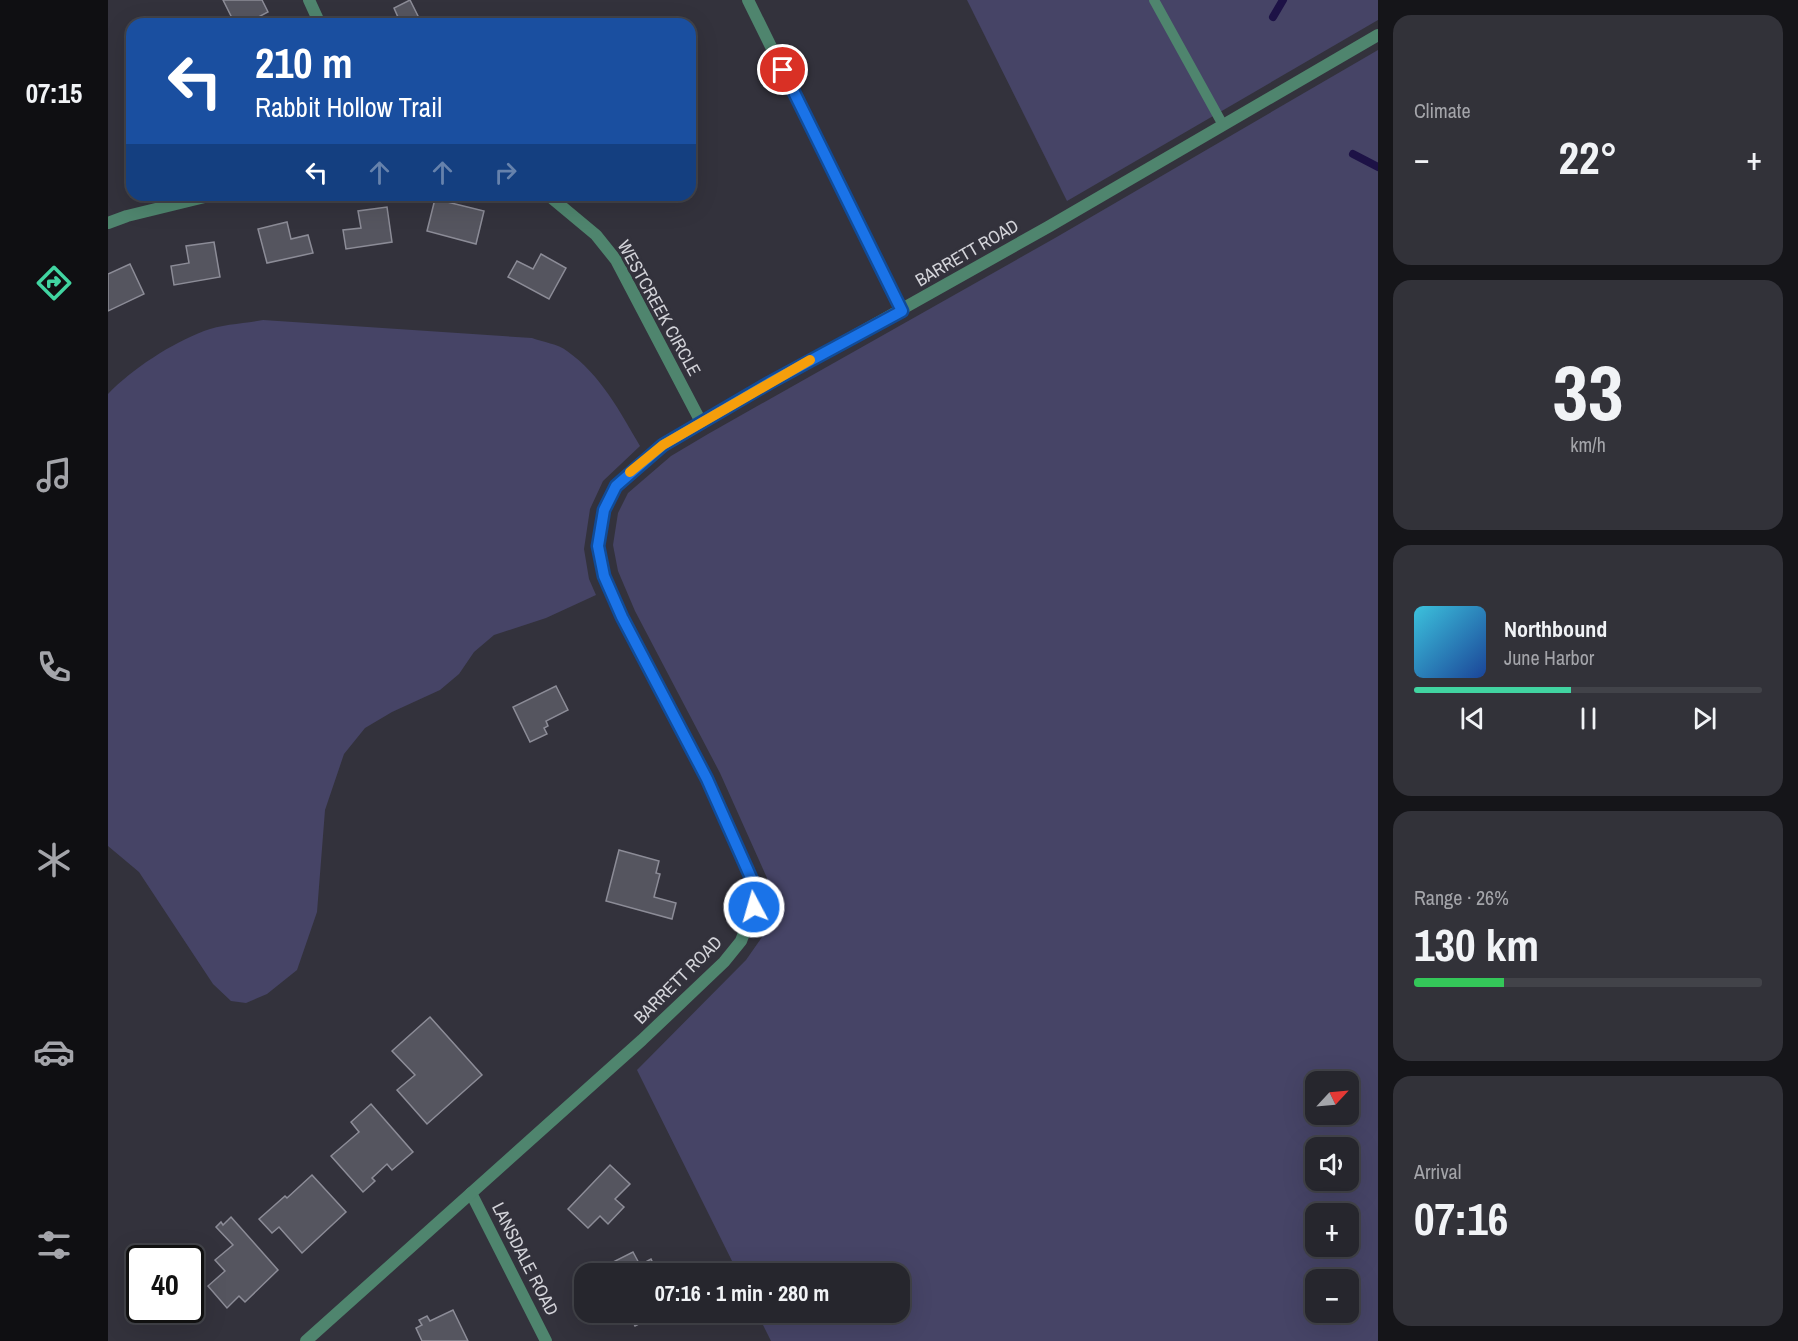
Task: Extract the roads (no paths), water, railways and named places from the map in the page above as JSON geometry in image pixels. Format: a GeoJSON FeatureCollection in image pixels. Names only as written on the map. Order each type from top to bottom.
{"type":"FeatureCollection","features":[{"type":"Feature","properties":{"kind":"street"},"geometry":{"type":"LineString","coordinates":[[309,0],[317,18]]}},
{"type":"Feature","properties":{"kind":"street"},"geometry":{"type":"LineString","coordinates":[[748,0],[902,311]]}},
{"type":"Feature","properties":{"kind":"street","name":"BARRETT ROAD"},"geometry":{"type":"LineString","coordinates":[[306,1341],[642,1040],[724,962],[741,941],[754,907],[752,880],[707,779],[622,617],[604,576],[598,546],[604,510],[616,486],[663,445],[701,422],[902,311],[1378,35]]}},
{"type":"Feature","properties":{"kind":"street"},"geometry":{"type":"LineString","coordinates":[[108,223],[188,201]]}},
{"type":"Feature","properties":{"kind":"street","name":"WESTCREEK CIRCLE"},"geometry":{"type":"LineString","coordinates":[[555,201],[596,235],[616,260],[701,422]]}},
{"type":"Feature","properties":{"kind":"street","name":"LANSDALE ROAD"},"geometry":{"type":"LineString","coordinates":[[471,1193],[546,1341]]}},
{"type":"Feature","properties":{"kind":"lane"},"geometry":{"type":"LineString","coordinates":[[1154,0],[1223,125]]}},
{"type":"Feature","properties":{"kind":"waterway"},"geometry":{"type":"LineString","coordinates":[[1273,17],[1283,0]]}},
{"type":"Feature","properties":{"kind":"waterway"},"geometry":{"type":"LineString","coordinates":[[1353,154],[1378,167]]}}]}
